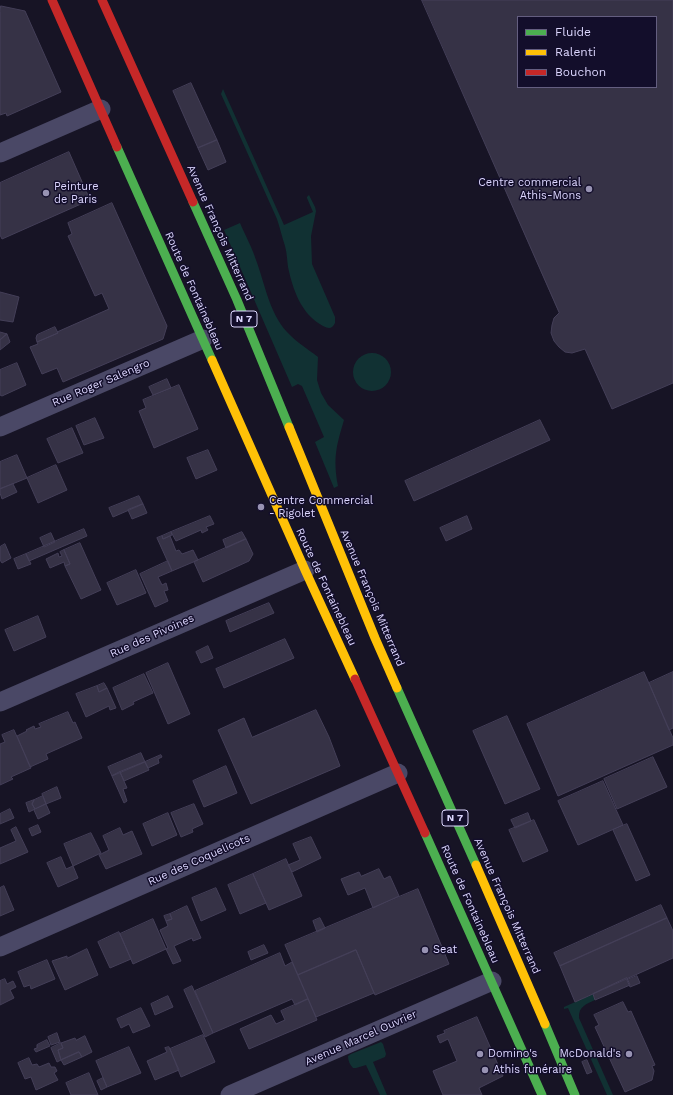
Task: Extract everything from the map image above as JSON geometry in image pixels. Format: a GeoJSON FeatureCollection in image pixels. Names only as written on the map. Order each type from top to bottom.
{"type":"FeatureCollection","features":[{"type":"Feature","properties":{"kind":"main road","name":"Route de Fontainebleau"},"geometry":{"type":"LineString","coordinates":[[52,0],[305,570],[492,981],[542,1095]]}},
{"type":"Feature","properties":{"kind":"main road","name":"Avenue François Mitterrand"},"geometry":{"type":"LineString","coordinates":[[102,0],[237,300],[375,638],[535,999],[575,1095]]}},
{"type":"Feature","properties":{"kind":"street"},"geometry":{"type":"LineString","coordinates":[[0,153],[101,110]]}},
{"type":"Feature","properties":{"kind":"street","name":"Rue Roger Salengro"},"geometry":{"type":"LineString","coordinates":[[0,427],[203,339]]}},
{"type":"Feature","properties":{"kind":"street","name":"Rue des Pivoines"},"geometry":{"type":"LineString","coordinates":[[0,702],[305,570]]}},
{"type":"Feature","properties":{"kind":"street","name":"Rue des Coquelicots"},"geometry":{"type":"LineString","coordinates":[[0,947],[398,773]]}},
{"type":"Feature","properties":{"kind":"street","name":"Avenue Marcel Ouvrier"},"geometry":{"type":"LineString","coordinates":[[230,1095],[492,981]]}},
{"type":"Feature","properties":{"kind":"green space"},"geometry":{"type":"Polygon","coordinates":[[[223,89],[284,225],[313,212],[307,198],[309,195],[315,207],[316,211],[311,236],[312,264],[335,317],[335,323],[329,328],[315,321],[309,315],[295,293],[288,267],[286,249],[277,219],[221,94],[223,89]]]}},
{"type":"Feature","properties":{"kind":"green space"},"geometry":{"type":"Polygon","coordinates":[[[240,223],[254,255],[268,298],[276,316],[291,336],[318,357],[317,380],[321,393],[328,405],[344,420],[336,453],[338,486],[334,488],[315,442],[324,437],[302,386],[298,384],[292,387],[224,230],[240,223]]]}},
{"type":"Feature","properties":{"kind":"green space"},"geometry":{"type":"Polygon","coordinates":[[[368,353],[376,353],[383,356],[388,361],[391,372],[388,383],[383,388],[376,391],[368,391],[361,388],[356,383],[353,376],[353,368],[356,361],[361,356],[368,353]]]}},
{"type":"Feature","properties":{"kind":"green space"},"geometry":{"type":"Polygon","coordinates":[[[593,994],[595,1000],[581,1009],[579,1018],[613,1095],[607,1095],[568,1008],[564,1009],[564,1007],[593,994]]]}},
{"type":"Feature","properties":{"kind":"green space"},"geometry":{"type":"Polygon","coordinates":[[[381,1042],[386,1054],[385,1057],[373,1062],[387,1095],[380,1095],[366,1065],[353,1068],[349,1063],[348,1058],[351,1054],[381,1042]]]}},
{"type":"Feature","properties":{"kind":"building","name":"Centre commercial Athis-Mons"},"geometry":{"type":"Polygon","coordinates":[[[422,0],[673,0],[673,383],[612,409],[585,349],[572,353],[565,352],[554,341],[551,333],[554,318],[559,313],[422,0]]]}},
{"type":"Feature","properties":{"kind":"building"},"geometry":{"type":"Polygon","coordinates":[[[1,6],[25,11],[61,92],[7,116],[6,113],[0,115],[1,6]]]}},
{"type":"Feature","properties":{"kind":"building"},"geometry":{"type":"Polygon","coordinates":[[[191,83],[217,140],[198,148],[173,91],[191,83]]]}},
{"type":"Feature","properties":{"kind":"building"},"geometry":{"type":"Polygon","coordinates":[[[217,140],[226,162],[208,170],[198,148],[217,140]]]}},
{"type":"Feature","properties":{"kind":"building"},"geometry":{"type":"Polygon","coordinates":[[[69,152],[90,200],[2,239],[0,235],[0,183],[69,152]]]}},
{"type":"Feature","properties":{"kind":"building"},"geometry":{"type":"Polygon","coordinates":[[[112,203],[167,326],[163,339],[63,382],[57,368],[42,374],[30,347],[38,344],[37,342],[58,333],[57,332],[109,309],[102,293],[95,296],[68,236],[72,234],[68,223],[112,203]]]}},
{"type":"Feature","properties":{"kind":"building"},"geometry":{"type":"Polygon","coordinates":[[[0,292],[19,297],[13,322],[0,320],[0,292]]]}},
{"type":"Feature","properties":{"kind":"building"},"geometry":{"type":"Polygon","coordinates":[[[55,327],[58,333],[37,342],[37,335],[55,327]]]}},
{"type":"Feature","properties":{"kind":"building"},"geometry":{"type":"Polygon","coordinates":[[[0,332],[7,334],[0,340],[0,332]]]}},
{"type":"Feature","properties":{"kind":"building"},"geometry":{"type":"Polygon","coordinates":[[[7,334],[10,342],[0,350],[0,340],[7,334]]]}},
{"type":"Feature","properties":{"kind":"building"},"geometry":{"type":"Polygon","coordinates":[[[17,363],[26,385],[2,396],[0,395],[0,370],[17,363]]]}},
{"type":"Feature","properties":{"kind":"building"},"geometry":{"type":"Polygon","coordinates":[[[167,379],[171,388],[153,395],[149,387],[167,379]]]}},
{"type":"Feature","properties":{"kind":"building"},"geometry":{"type":"Polygon","coordinates":[[[179,385],[198,429],[154,448],[139,411],[146,408],[143,400],[179,385]]]}},
{"type":"Feature","properties":{"kind":"building"},"geometry":{"type":"Polygon","coordinates":[[[95,418],[104,438],[84,445],[76,426],[95,418]]]}},
{"type":"Feature","properties":{"kind":"building"},"geometry":{"type":"Polygon","coordinates":[[[540,420],[550,440],[414,501],[405,481],[540,420]]]}},
{"type":"Feature","properties":{"kind":"building"},"geometry":{"type":"Polygon","coordinates":[[[72,428],[83,453],[58,463],[47,439],[72,428]]]}},
{"type":"Feature","properties":{"kind":"building"},"geometry":{"type":"Polygon","coordinates":[[[208,450],[217,470],[196,479],[187,458],[208,450]]]}},
{"type":"Feature","properties":{"kind":"building"},"geometry":{"type":"Polygon","coordinates":[[[17,455],[27,478],[0,489],[0,462],[17,455]]]}},
{"type":"Feature","properties":{"kind":"building"},"geometry":{"type":"Polygon","coordinates":[[[56,465],[67,490],[38,503],[27,478],[56,465]]]}},
{"type":"Feature","properties":{"kind":"building"},"geometry":{"type":"Polygon","coordinates":[[[13,484],[17,492],[2,499],[0,489],[13,484]]]}},
{"type":"Feature","properties":{"kind":"building"},"geometry":{"type":"Polygon","coordinates":[[[139,496],[143,504],[113,517],[109,508],[139,496]]]}},
{"type":"Feature","properties":{"kind":"building"},"geometry":{"type":"Polygon","coordinates":[[[143,504],[147,513],[132,519],[128,510],[143,504]]]}},
{"type":"Feature","properties":{"kind":"building"},"geometry":{"type":"Polygon","coordinates":[[[210,516],[214,524],[206,527],[208,530],[202,533],[201,530],[176,541],[171,532],[210,516]]]}},
{"type":"Feature","properties":{"kind":"building"},"geometry":{"type":"Polygon","coordinates":[[[467,516],[472,529],[446,541],[440,528],[467,516]]]}},
{"type":"Feature","properties":{"kind":"building"},"geometry":{"type":"Polygon","coordinates":[[[84,529],[87,536],[29,561],[26,554],[84,529]]]}},
{"type":"Feature","properties":{"kind":"building"},"geometry":{"type":"Polygon","coordinates":[[[171,532],[172,535],[163,539],[162,536],[171,532]]]}},
{"type":"Feature","properties":{"kind":"building"},"geometry":{"type":"Polygon","coordinates":[[[242,532],[246,539],[226,548],[223,540],[242,532]]]}},
{"type":"Feature","properties":{"kind":"building"},"geometry":{"type":"Polygon","coordinates":[[[51,533],[55,542],[44,547],[40,538],[51,533]]]}},
{"type":"Feature","properties":{"kind":"building"},"geometry":{"type":"Polygon","coordinates":[[[162,536],[163,539],[170,536],[176,551],[179,550],[182,554],[193,550],[198,560],[172,571],[157,538],[162,536]]]}},
{"type":"Feature","properties":{"kind":"building"},"geometry":{"type":"Polygon","coordinates":[[[246,539],[253,554],[249,561],[203,582],[194,562],[246,539]]]}},
{"type":"Feature","properties":{"kind":"building"},"geometry":{"type":"Polygon","coordinates":[[[80,543],[101,590],[81,599],[65,566],[70,564],[64,550],[80,543]]]}},
{"type":"Feature","properties":{"kind":"building"},"geometry":{"type":"Polygon","coordinates":[[[5,544],[11,558],[2,563],[0,560],[0,547],[5,544]]]}},
{"type":"Feature","properties":{"kind":"building"},"geometry":{"type":"Polygon","coordinates":[[[64,550],[70,564],[65,566],[64,562],[50,568],[46,559],[58,553],[59,557],[62,556],[60,552],[64,550]]]}},
{"type":"Feature","properties":{"kind":"building"},"geometry":{"type":"Polygon","coordinates":[[[26,554],[31,564],[18,569],[14,559],[26,554]]]}},
{"type":"Feature","properties":{"kind":"building"},"geometry":{"type":"Polygon","coordinates":[[[168,561],[172,571],[158,577],[162,585],[166,583],[168,590],[164,591],[168,601],[155,607],[140,574],[168,561]]]}},
{"type":"Feature","properties":{"kind":"building"},"geometry":{"type":"Polygon","coordinates":[[[136,570],[146,593],[117,605],[107,583],[136,570]]]}},
{"type":"Feature","properties":{"kind":"building"},"geometry":{"type":"Polygon","coordinates":[[[269,603],[274,613],[230,632],[226,621],[269,603]]]}},
{"type":"Feature","properties":{"kind":"building"},"geometry":{"type":"Polygon","coordinates":[[[38,616],[46,637],[14,651],[5,630],[38,616]]]}},
{"type":"Feature","properties":{"kind":"building"},"geometry":{"type":"Polygon","coordinates":[[[285,639],[294,658],[224,688],[216,669],[285,639]]]}},
{"type":"Feature","properties":{"kind":"building"},"geometry":{"type":"Polygon","coordinates":[[[208,646],[213,658],[201,663],[196,652],[208,646]]]}},
{"type":"Feature","properties":{"kind":"building"},"geometry":{"type":"Polygon","coordinates":[[[168,663],[190,714],[168,724],[146,673],[168,663]]]}},
{"type":"Feature","properties":{"kind":"building"},"geometry":{"type":"Polygon","coordinates":[[[644,672],[673,738],[673,745],[558,796],[527,724],[644,672]]]}},
{"type":"Feature","properties":{"kind":"building"},"geometry":{"type":"Polygon","coordinates":[[[673,672],[673,728],[669,730],[649,683],[673,672]]]}},
{"type":"Feature","properties":{"kind":"building"},"geometry":{"type":"Polygon","coordinates":[[[144,674],[153,693],[133,702],[134,704],[122,710],[113,688],[144,674]]]}},
{"type":"Feature","properties":{"kind":"building"},"geometry":{"type":"Polygon","coordinates":[[[104,683],[107,688],[99,692],[97,686],[104,683]]]}},
{"type":"Feature","properties":{"kind":"building"},"geometry":{"type":"Polygon","coordinates":[[[97,686],[99,692],[107,688],[116,708],[110,710],[109,706],[86,717],[76,694],[97,686]]]}},
{"type":"Feature","properties":{"kind":"building"},"geometry":{"type":"Polygon","coordinates":[[[316,710],[329,737],[340,766],[251,804],[218,730],[244,718],[252,737],[316,710]]]}},
{"type":"Feature","properties":{"kind":"building"},"geometry":{"type":"Polygon","coordinates":[[[68,712],[73,723],[75,722],[82,738],[46,754],[48,759],[30,767],[17,736],[34,726],[35,729],[41,727],[39,724],[68,712]]]}},
{"type":"Feature","properties":{"kind":"building"},"geometry":{"type":"Polygon","coordinates":[[[507,716],[540,789],[505,804],[473,731],[507,716]]]}},
{"type":"Feature","properties":{"kind":"building"},"geometry":{"type":"Polygon","coordinates":[[[14,730],[31,768],[11,777],[13,779],[0,785],[0,744],[5,742],[2,735],[14,730]]]}},
{"type":"Feature","properties":{"kind":"building"},"geometry":{"type":"Polygon","coordinates":[[[141,753],[145,762],[112,776],[108,767],[141,753]]]}},
{"type":"Feature","properties":{"kind":"building"},"geometry":{"type":"Polygon","coordinates":[[[161,755],[162,757],[158,759],[159,763],[148,768],[145,762],[161,755]]]}},
{"type":"Feature","properties":{"kind":"building"},"geometry":{"type":"Polygon","coordinates":[[[653,757],[667,787],[617,809],[604,779],[653,757]]]}},
{"type":"Feature","properties":{"kind":"building"},"geometry":{"type":"Polygon","coordinates":[[[145,762],[149,770],[124,781],[120,772],[145,762]]]}},
{"type":"Feature","properties":{"kind":"building"},"geometry":{"type":"Polygon","coordinates":[[[226,766],[237,793],[204,807],[193,781],[226,766]]]}},
{"type":"Feature","properties":{"kind":"building"},"geometry":{"type":"Polygon","coordinates":[[[120,772],[127,788],[123,789],[127,801],[124,803],[112,776],[120,772]]]}},
{"type":"Feature","properties":{"kind":"building"},"geometry":{"type":"Polygon","coordinates":[[[603,781],[623,825],[578,845],[558,801],[603,781]]]}},
{"type":"Feature","properties":{"kind":"building"},"geometry":{"type":"Polygon","coordinates":[[[57,787],[61,798],[46,804],[42,794],[57,787]]]}},
{"type":"Feature","properties":{"kind":"building"},"geometry":{"type":"Polygon","coordinates":[[[43,796],[46,804],[35,809],[32,804],[34,800],[43,796]]]}},
{"type":"Feature","properties":{"kind":"building"},"geometry":{"type":"Polygon","coordinates":[[[34,800],[32,804],[35,809],[29,812],[26,803],[34,800]]]}},
{"type":"Feature","properties":{"kind":"building"},"geometry":{"type":"Polygon","coordinates":[[[46,804],[50,813],[38,819],[34,810],[46,804]]]}},
{"type":"Feature","properties":{"kind":"building"},"geometry":{"type":"Polygon","coordinates":[[[194,804],[203,824],[192,829],[193,832],[181,837],[171,813],[194,804]]]}},
{"type":"Feature","properties":{"kind":"building"},"geometry":{"type":"Polygon","coordinates":[[[10,809],[14,818],[0,824],[0,814],[10,809]]]}},
{"type":"Feature","properties":{"kind":"building"},"geometry":{"type":"Polygon","coordinates":[[[168,813],[177,835],[152,846],[143,824],[168,813]]]}},
{"type":"Feature","properties":{"kind":"building"},"geometry":{"type":"Polygon","coordinates":[[[528,813],[531,821],[515,828],[511,820],[528,813]]]}},
{"type":"Feature","properties":{"kind":"building"},"geometry":{"type":"Polygon","coordinates":[[[534,820],[548,851],[523,862],[509,830],[534,820]]]}},
{"type":"Feature","properties":{"kind":"building"},"geometry":{"type":"Polygon","coordinates":[[[627,824],[650,875],[636,881],[613,830],[627,824]]]}},
{"type":"Feature","properties":{"kind":"building"},"geometry":{"type":"Polygon","coordinates":[[[38,825],[41,832],[32,836],[29,829],[38,825]]]}},
{"type":"Feature","properties":{"kind":"building"},"geometry":{"type":"Polygon","coordinates":[[[16,827],[28,852],[0,864],[0,848],[16,841],[11,830],[16,827]]]}},
{"type":"Feature","properties":{"kind":"building"},"geometry":{"type":"Polygon","coordinates":[[[120,828],[123,835],[132,831],[142,854],[106,869],[99,855],[109,850],[103,836],[120,828]]]}},
{"type":"Feature","properties":{"kind":"building"},"geometry":{"type":"Polygon","coordinates":[[[91,833],[101,853],[73,866],[64,844],[91,833]]]}},
{"type":"Feature","properties":{"kind":"building"},"geometry":{"type":"Polygon","coordinates":[[[311,837],[321,858],[292,872],[288,865],[300,860],[293,844],[311,837]]]}},
{"type":"Feature","properties":{"kind":"building"},"geometry":{"type":"Polygon","coordinates":[[[61,857],[66,869],[73,866],[78,878],[58,887],[47,863],[61,857]]]}},
{"type":"Feature","properties":{"kind":"building"},"geometry":{"type":"Polygon","coordinates":[[[286,859],[302,896],[269,910],[253,874],[286,859]]]}},
{"type":"Feature","properties":{"kind":"building"},"geometry":{"type":"Polygon","coordinates":[[[379,869],[384,879],[390,876],[399,896],[373,908],[365,888],[348,895],[341,879],[359,872],[361,876],[379,869]]]}},
{"type":"Feature","properties":{"kind":"building"},"geometry":{"type":"Polygon","coordinates":[[[253,874],[266,903],[240,914],[228,885],[253,874]]]}},
{"type":"Feature","properties":{"kind":"building"},"geometry":{"type":"Polygon","coordinates":[[[4,886],[14,910],[0,916],[0,888],[4,886]]]}},
{"type":"Feature","properties":{"kind":"building"},"geometry":{"type":"Polygon","coordinates":[[[216,888],[226,910],[201,921],[192,898],[216,888]]]}},
{"type":"Feature","properties":{"kind":"building"},"geometry":{"type":"Polygon","coordinates":[[[418,889],[449,964],[375,995],[356,950],[298,975],[285,945],[418,889]]]}},
{"type":"Feature","properties":{"kind":"building"},"geometry":{"type":"Polygon","coordinates":[[[661,905],[667,918],[560,966],[554,953],[661,905]]]}},
{"type":"Feature","properties":{"kind":"building"},"geometry":{"type":"Polygon","coordinates":[[[187,906],[201,938],[193,941],[192,938],[174,946],[181,961],[173,964],[160,930],[168,926],[166,921],[172,919],[170,914],[187,906]]]}},
{"type":"Feature","properties":{"kind":"building"},"geometry":{"type":"Polygon","coordinates":[[[170,914],[172,919],[166,921],[164,916],[170,914]]]}},
{"type":"Feature","properties":{"kind":"building"},"geometry":{"type":"Polygon","coordinates":[[[320,918],[325,928],[317,932],[313,921],[320,918]]]}},
{"type":"Feature","properties":{"kind":"building"},"geometry":{"type":"Polygon","coordinates":[[[667,918],[673,931],[673,958],[575,1002],[560,966],[667,918]]]}},
{"type":"Feature","properties":{"kind":"building"},"geometry":{"type":"Polygon","coordinates":[[[153,919],[166,949],[133,964],[120,934],[153,919]]]}},
{"type":"Feature","properties":{"kind":"building"},"geometry":{"type":"Polygon","coordinates":[[[119,932],[131,959],[110,968],[98,942],[119,932]]]}},
{"type":"Feature","properties":{"kind":"building"},"geometry":{"type":"Polygon","coordinates":[[[264,945],[268,953],[251,960],[248,952],[264,945]]]}},
{"type":"Feature","properties":{"kind":"building"},"geometry":{"type":"Polygon","coordinates":[[[87,949],[98,975],[65,990],[52,961],[67,956],[67,958],[87,949]]]}},
{"type":"Feature","properties":{"kind":"building"},"geometry":{"type":"Polygon","coordinates":[[[356,950],[374,993],[316,1017],[298,975],[356,950]]]}},
{"type":"Feature","properties":{"kind":"building"},"geometry":{"type":"Polygon","coordinates":[[[280,953],[285,966],[292,962],[308,999],[295,1005],[292,999],[213,1033],[195,991],[280,953]]]}},
{"type":"Feature","properties":{"kind":"building"},"geometry":{"type":"Polygon","coordinates":[[[47,960],[55,979],[31,989],[30,985],[24,987],[18,972],[47,960]]]}},
{"type":"Feature","properties":{"kind":"building"},"geometry":{"type":"Polygon","coordinates":[[[637,976],[640,983],[630,987],[627,980],[637,976]]]}},
{"type":"Feature","properties":{"kind":"building"},"geometry":{"type":"Polygon","coordinates":[[[627,978],[630,985],[595,1000],[593,994],[627,978]]]}},
{"type":"Feature","properties":{"kind":"building"},"geometry":{"type":"Polygon","coordinates":[[[5,979],[7,984],[13,981],[16,987],[10,990],[14,998],[0,1005],[0,981],[5,979]]]}},
{"type":"Feature","properties":{"kind":"building"},"geometry":{"type":"Polygon","coordinates":[[[192,986],[213,1033],[205,1037],[184,990],[192,986]]]}},
{"type":"Feature","properties":{"kind":"building"},"geometry":{"type":"Polygon","coordinates":[[[168,996],[173,1007],[155,1015],[151,1004],[168,996]]]}},
{"type":"Feature","properties":{"kind":"building"},"geometry":{"type":"Polygon","coordinates":[[[308,999],[317,1020],[249,1049],[240,1029],[271,1015],[276,1024],[285,1020],[281,1011],[308,999]]]}},
{"type":"Feature","properties":{"kind":"building","name":"McDonald's"},"geometry":{"type":"Polygon","coordinates":[[[623,1002],[628,1012],[631,1011],[655,1065],[652,1066],[654,1071],[652,1080],[625,1092],[595,1027],[599,1025],[594,1015],[623,1002]]]}},
{"type":"Feature","properties":{"kind":"building"},"geometry":{"type":"Polygon","coordinates":[[[141,1008],[150,1026],[133,1033],[129,1024],[121,1028],[117,1019],[141,1008]]]}},
{"type":"Feature","properties":{"kind":"building"},"geometry":{"type":"Polygon","coordinates":[[[477,1017],[503,1076],[479,1088],[482,1095],[443,1095],[433,1071],[457,1061],[448,1039],[440,1043],[437,1036],[445,1033],[444,1031],[477,1017]]]}},
{"type":"Feature","properties":{"kind":"building"},"geometry":{"type":"Polygon","coordinates":[[[57,1033],[60,1042],[51,1045],[48,1037],[57,1033]]]}},
{"type":"Feature","properties":{"kind":"building"},"geometry":{"type":"Polygon","coordinates":[[[203,1035],[215,1062],[181,1077],[170,1049],[203,1035]]]}},
{"type":"Feature","properties":{"kind":"building"},"geometry":{"type":"Polygon","coordinates":[[[85,1036],[92,1052],[82,1057],[79,1052],[61,1060],[58,1050],[63,1048],[61,1043],[75,1038],[76,1040],[85,1036]]]}},
{"type":"Feature","properties":{"kind":"building"},"geometry":{"type":"Polygon","coordinates":[[[47,1040],[50,1046],[36,1052],[34,1049],[37,1048],[37,1045],[47,1040]]]}},
{"type":"Feature","properties":{"kind":"building"},"geometry":{"type":"Polygon","coordinates":[[[61,1043],[63,1048],[58,1050],[61,1060],[57,1062],[51,1048],[61,1043]]]}},
{"type":"Feature","properties":{"kind":"building"},"geometry":{"type":"Polygon","coordinates":[[[129,1047],[141,1073],[107,1087],[96,1061],[129,1047]]]}},
{"type":"Feature","properties":{"kind":"building"},"geometry":{"type":"Polygon","coordinates":[[[169,1047],[179,1070],[155,1080],[147,1061],[167,1052],[165,1048],[169,1047]]]}},
{"type":"Feature","properties":{"kind":"building"},"geometry":{"type":"Polygon","coordinates":[[[79,1052],[82,1057],[64,1065],[61,1060],[79,1052]]]}},
{"type":"Feature","properties":{"kind":"building"},"geometry":{"type":"Polygon","coordinates":[[[29,1058],[32,1065],[37,1064],[39,1067],[49,1063],[51,1067],[55,1067],[57,1071],[54,1073],[58,1080],[36,1090],[31,1077],[25,1079],[18,1063],[29,1058]]]}},
{"type":"Feature","properties":{"kind":"building"},"geometry":{"type":"Polygon","coordinates":[[[587,1060],[592,1072],[587,1074],[582,1062],[587,1060]]]}},
{"type":"Feature","properties":{"kind":"building"},"geometry":{"type":"Polygon","coordinates":[[[89,1073],[98,1095],[71,1095],[66,1083],[89,1073]]]}},
{"type":"Feature","properties":{"kind":"building"},"geometry":{"type":"Polygon","coordinates":[[[103,1078],[107,1087],[101,1090],[97,1081],[103,1078]]]}},
{"type":"Feature","properties":{"kind":"traffic: fast"},"geometry":{"type":"LineString","coordinates":[[117,147],[212,360]]}},
{"type":"Feature","properties":{"kind":"traffic: fast"},"geometry":{"type":"LineString","coordinates":[[193,202],[237,300],[289,427]]}},
{"type":"Feature","properties":{"kind":"traffic: fast"},"geometry":{"type":"LineString","coordinates":[[397,688],[476,865]]}},
{"type":"Feature","properties":{"kind":"traffic: fast"},"geometry":{"type":"LineString","coordinates":[[425,833],[542,1095]]}},
{"type":"Feature","properties":{"kind":"traffic: fast"},"geometry":{"type":"LineString","coordinates":[[545,1024],[575,1095]]}},
{"type":"Feature","properties":{"kind":"traffic: slow"},"geometry":{"type":"LineString","coordinates":[[212,360],[355,679]]}},
{"type":"Feature","properties":{"kind":"traffic: slow"},"geometry":{"type":"LineString","coordinates":[[289,427],[375,638],[397,688]]}},
{"type":"Feature","properties":{"kind":"traffic: slow"},"geometry":{"type":"LineString","coordinates":[[476,865],[545,1024]]}},
{"type":"Feature","properties":{"kind":"traffic: jam"},"geometry":{"type":"LineString","coordinates":[[52,0],[117,147]]}},
{"type":"Feature","properties":{"kind":"traffic: jam"},"geometry":{"type":"LineString","coordinates":[[102,0],[193,202]]}},
{"type":"Feature","properties":{"kind":"traffic: jam"},"geometry":{"type":"LineString","coordinates":[[355,679],[425,833]]}},
{"type":"Feature","properties":{"kind":"place","name":"Centre commercial Athis-Mons"},"geometry":{"type":"Point","coordinates":[589,189]}},
{"type":"Feature","properties":{"kind":"place","name":"Peinture de Paris"},"geometry":{"type":"Point","coordinates":[46,193]}},
{"type":"Feature","properties":{"kind":"place","name":"Centre Commercial - Rigolet"},"geometry":{"type":"Point","coordinates":[261,507]}},
{"type":"Feature","properties":{"kind":"place","name":"Seat"},"geometry":{"type":"Point","coordinates":[425,950]}},
{"type":"Feature","properties":{"kind":"place","name":"Domino's"},"geometry":{"type":"Point","coordinates":[480,1054]}},
{"type":"Feature","properties":{"kind":"place","name":"McDonald's"},"geometry":{"type":"Point","coordinates":[629,1054]}},
{"type":"Feature","properties":{"kind":"place","name":"Athis funéraire"},"geometry":{"type":"Point","coordinates":[485,1070]}}]}
